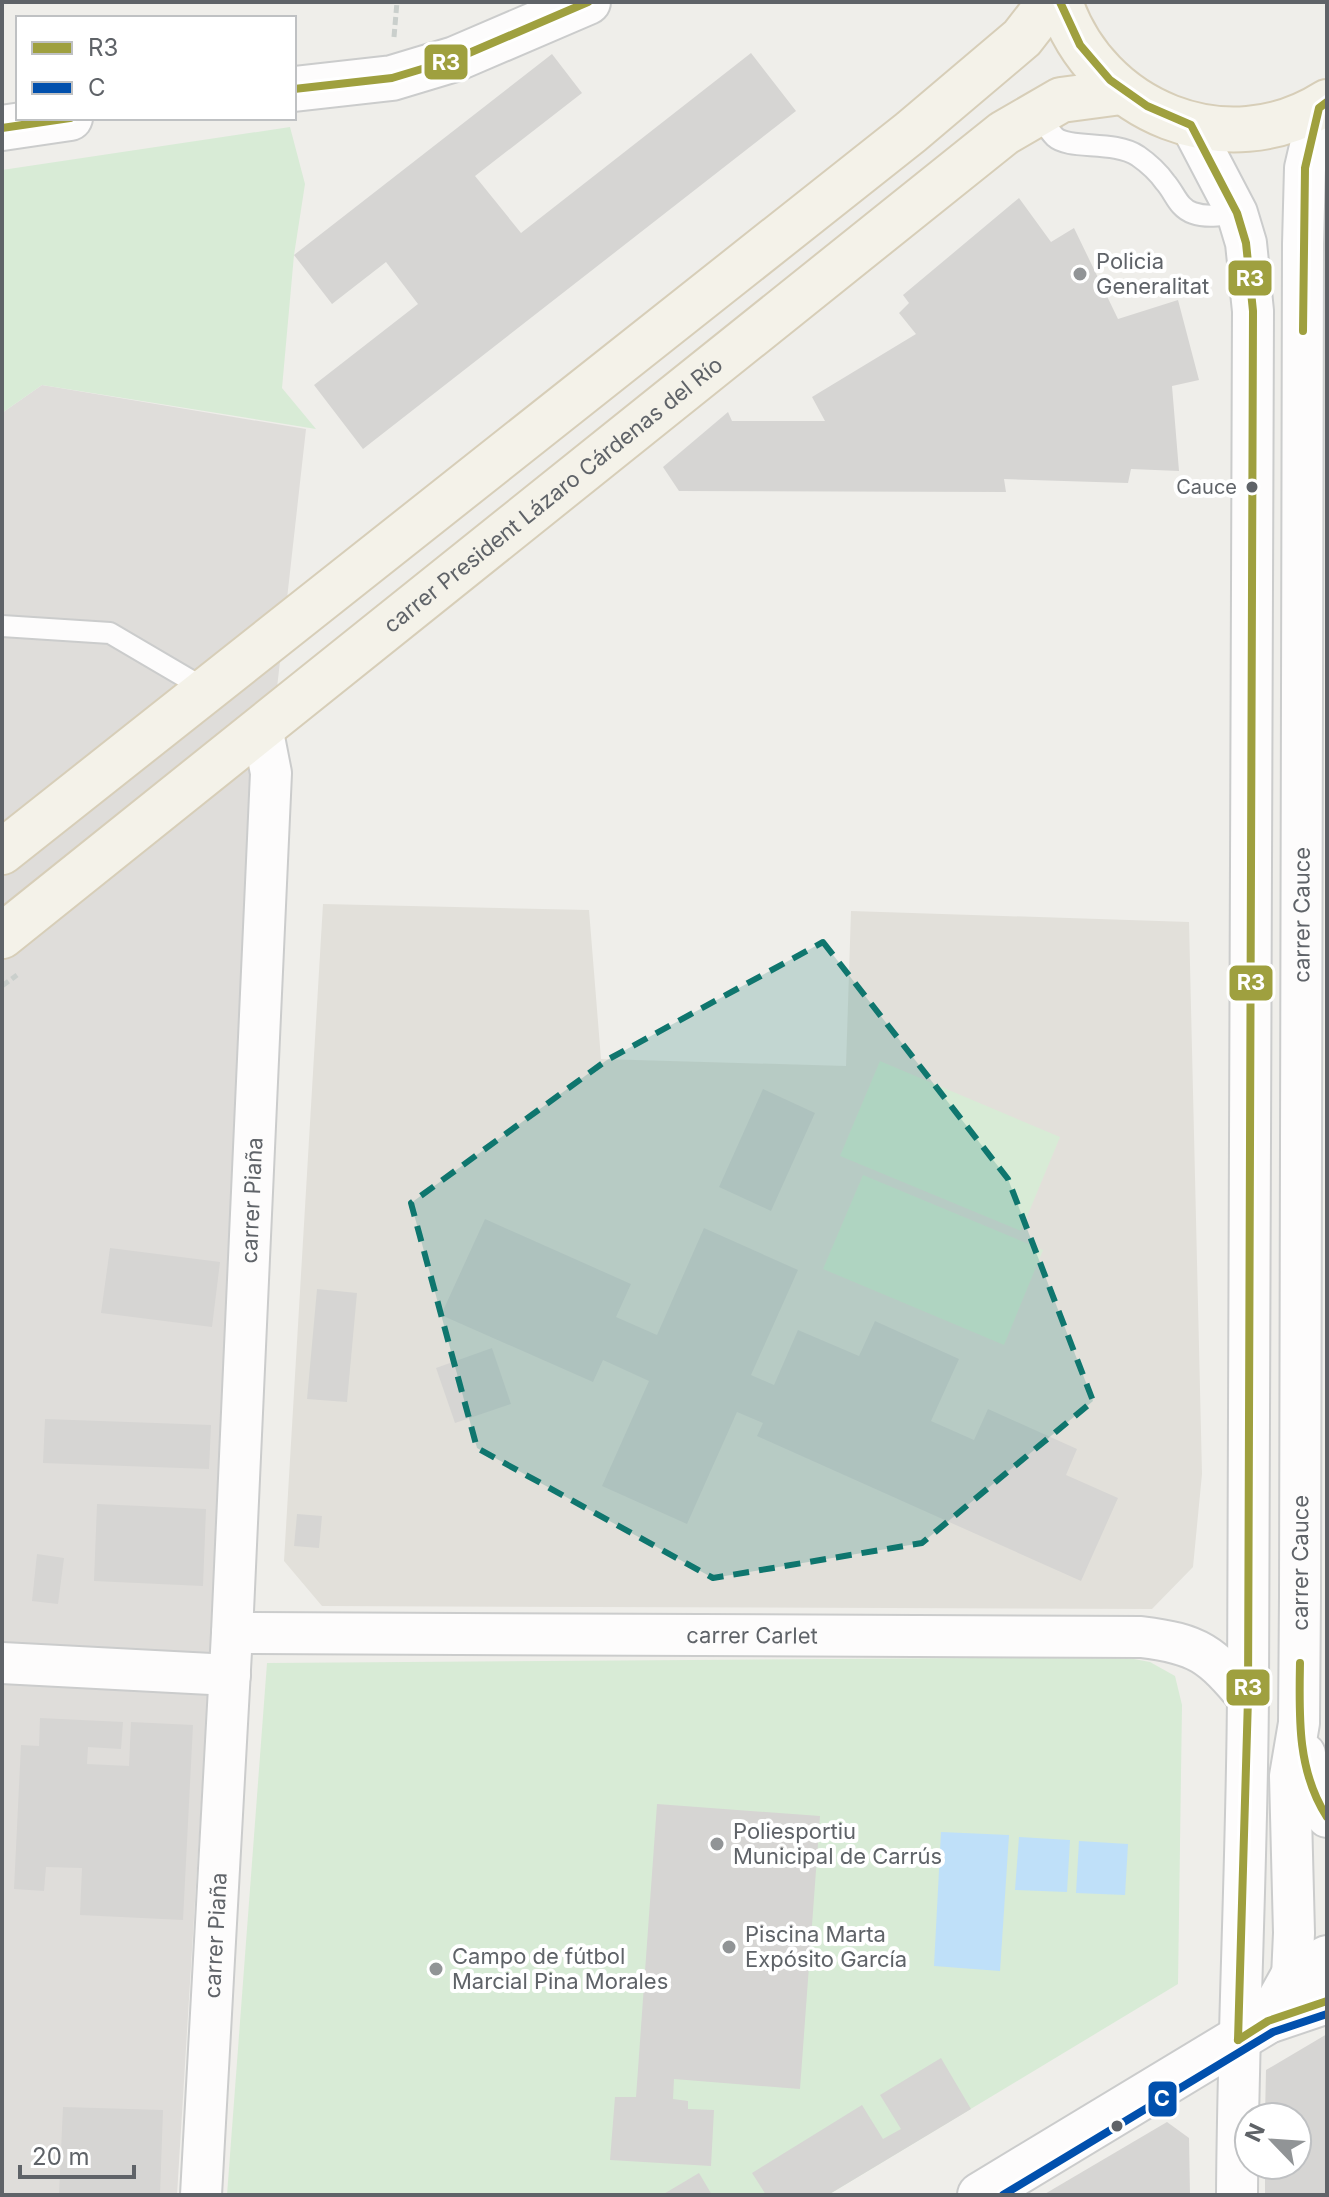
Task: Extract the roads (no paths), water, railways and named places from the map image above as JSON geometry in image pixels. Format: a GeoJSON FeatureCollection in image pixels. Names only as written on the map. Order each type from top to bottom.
{"type":"FeatureCollection","features":[{"type":"Feature","properties":{"kind":"main road"},"geometry":{"type":"LineString","coordinates":[[2,852],[923,123],[1022,38],[1050,2]]}},
{"type":"Feature","properties":{"kind":"main road"},"geometry":{"type":"LineString","coordinates":[[1060,2],[1066,22],[1081,48],[1100,71],[1121,92],[1164,116],[1191,125],[1243,129],[1282,122],[1323,105]]}},
{"type":"Feature","properties":{"kind":"main road","name":"carrer President Lázaro Cárdenas del Río"},"geometry":{"type":"LineString","coordinates":[[2,936],[1004,133],[1061,100],[1121,92]]}},
{"type":"Feature","properties":{"kind":"street"},"geometry":{"type":"LineString","coordinates":[[296,89],[392,78],[455,59],[588,2]]}},
{"type":"Feature","properties":{"kind":"street","name":"carrer Cauce"},"geometry":{"type":"LineString","coordinates":[[1315,1979],[1294,1933],[1290,1776],[1299,1723],[1303,244],[1305,168],[1323,105]]}},
{"type":"Feature","properties":{"kind":"street"},"geometry":{"type":"LineString","coordinates":[[2,128],[56,120]]}},
{"type":"Feature","properties":{"kind":"street"},"geometry":{"type":"LineString","coordinates":[[1191,125],[1237,213],[1246,243],[1253,311],[1248,1698],[1242,1961],[1253,2030],[1237,2195]]}},
{"type":"Feature","properties":{"kind":"street","name":"carrer Piaña"},"geometry":{"type":"LineString","coordinates":[[201,2195],[230,1675],[271,773],[262,727]]}},
{"type":"Feature","properties":{"kind":"street","name":"carrer Carlet"},"geometry":{"type":"LineString","coordinates":[[232,1633],[1141,1637],[1173,1641],[1197,1649],[1228,1674],[1248,1698]]}},
{"type":"Feature","properties":{"kind":"street"},"geometry":{"type":"LineString","coordinates":[[2,1663],[230,1675]]}},
{"type":"Feature","properties":{"kind":"street","name":"carrer Cauce"},"geometry":{"type":"LineString","coordinates":[[1299,1723],[1309,1778],[1320,1808],[1327,1817]]}},
{"type":"Feature","properties":{"kind":"street"},"geometry":{"type":"LineString","coordinates":[[980,2195],[1253,2030],[1315,1979]]}},
{"type":"Feature","properties":{"kind":"lane"},"geometry":{"type":"LineString","coordinates":[[1037,112],[1056,139],[1067,144],[1117,146],[1136,155],[1163,178],[1178,203],[1192,213],[1214,216],[1237,213]]}},
{"type":"Feature","properties":{"kind":"lane"},"geometry":{"type":"LineString","coordinates":[[2,626],[110,633],[207,690]]}},
{"type":"Feature","properties":{"kind":"water"},"geometry":{"type":"Polygon","coordinates":[[[941,1832],[1009,1835],[1000,1971],[934,1966],[941,1832]]]}},
{"type":"Feature","properties":{"kind":"water"},"geometry":{"type":"Polygon","coordinates":[[[1019,1837],[1070,1840],[1067,1892],[1015,1890],[1019,1837]]]}},
{"type":"Feature","properties":{"kind":"water"},"geometry":{"type":"Polygon","coordinates":[[[1079,1841],[1128,1844],[1125,1895],[1076,1893],[1079,1841]]]}},
{"type":"Feature","properties":{"kind":"place","name":"Policia Generalitat"},"geometry":{"type":"Point","coordinates":[1080,274]}},
{"type":"Feature","properties":{"kind":"place","name":"Cauce"},"geometry":{"type":"Point","coordinates":[1252,487]}},
{"type":"Feature","properties":{"kind":"place","name":"Poliesportiu Municipal de Carrús"},"geometry":{"type":"Point","coordinates":[717,1844]}},
{"type":"Feature","properties":{"kind":"place","name":"Piscina Marta Expósito García"},"geometry":{"type":"Point","coordinates":[729,1947]}},
{"type":"Feature","properties":{"kind":"place","name":"Campo de fútbol Marcial Pina Morales"},"geometry":{"type":"Point","coordinates":[436,1969]}}]}
